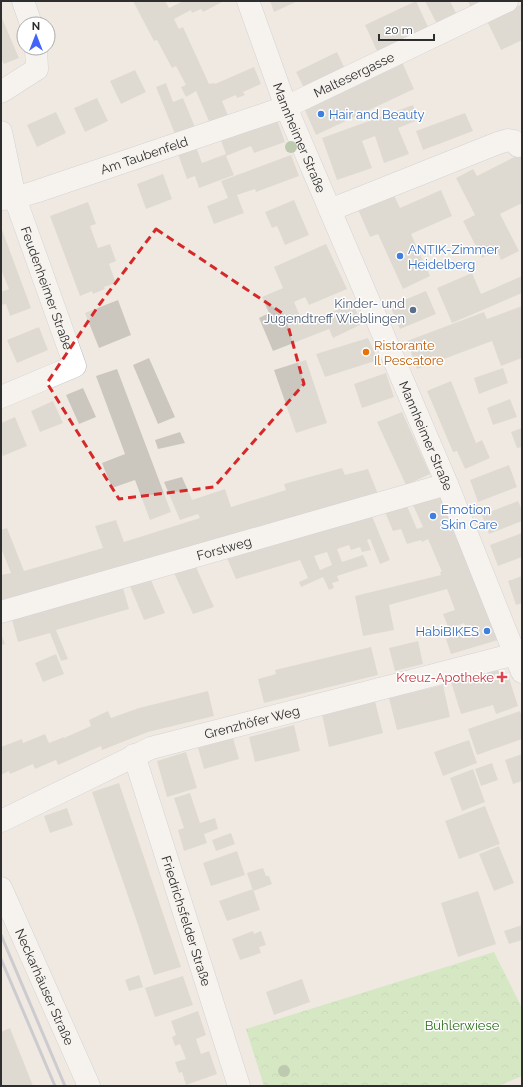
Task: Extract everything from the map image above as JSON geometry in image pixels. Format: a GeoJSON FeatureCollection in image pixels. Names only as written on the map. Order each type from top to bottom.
{"type":"FeatureCollection","features":[{"type":"Feature","properties":{"kind":"street"},"geometry":{"type":"LineString","coordinates":[[23,1],[28,16]]}},
{"type":"Feature","properties":{"kind":"street","name":"Mannheimer Straße"},"geometry":{"type":"LineString","coordinates":[[248,1],[286,107],[447,484],[519,663]]}},
{"type":"Feature","properties":{"kind":"street","name":"Maltesergasse"},"geometry":{"type":"LineString","coordinates":[[286,107],[507,1]]}},
{"type":"Feature","properties":{"kind":"street"},"geometry":{"type":"LineString","coordinates":[[1,92],[37,69],[36,56]]}},
{"type":"Feature","properties":{"kind":"street","name":"Am Taubenfeld"},"geometry":{"type":"LineString","coordinates":[[8,198],[38,192],[286,107]]}},
{"type":"Feature","properties":{"kind":"street","name":"Feudenheimer Straße"},"geometry":{"type":"LineString","coordinates":[[1,132],[8,198],[75,366],[1,397]]}},
{"type":"Feature","properties":{"kind":"street"},"geometry":{"type":"LineString","coordinates":[[330,210],[498,142],[508,140],[514,141],[518,146]]}},
{"type":"Feature","properties":{"kind":"street","name":"Forstweg"},"geometry":{"type":"LineString","coordinates":[[1,612],[447,484]]}},
{"type":"Feature","properties":{"kind":"street","name":"Grenzhöfer Weg"},"geometry":{"type":"LineString","coordinates":[[1,821],[151,748],[519,663]]}},
{"type":"Feature","properties":{"kind":"street","name":"Friedrichsfelder Straße"},"geometry":{"type":"LineString","coordinates":[[134,755],[239,1086]]}},
{"type":"Feature","properties":{"kind":"street","name":"Neckarhäuser Straße"},"geometry":{"type":"LineString","coordinates":[[1,888],[89,1086]]}},
{"type":"Feature","properties":{"kind":"highlighted area"},"geometry":{"type":"Polygon","coordinates":[[[156,229],[285,315],[304,384],[214,487],[119,499],[47,383],[99,305],[156,229]]]}},
{"type":"Feature","properties":{"kind":"green space","name":"Bühlerwiese"},"geometry":{"type":"Polygon","coordinates":[[[494,952],[522,1008],[522,1076],[498,1086],[264,1086],[246,1029],[494,952]]]}},
{"type":"Feature","properties":{"kind":"building"},"geometry":{"type":"Polygon","coordinates":[[[133,1],[165,1],[169,8],[183,1],[224,1],[203,12],[201,9],[192,13],[191,10],[174,19],[179,29],[183,27],[209,84],[215,84],[254,67],[261,84],[243,92],[245,95],[237,98],[236,95],[222,101],[229,118],[211,126],[196,91],[186,97],[181,87],[186,85],[176,66],[172,68],[157,40],[154,41],[133,1]]]}},
{"type":"Feature","properties":{"kind":"building"},"geometry":{"type":"Polygon","coordinates":[[[270,1],[298,1],[274,12],[270,1]]]}},
{"type":"Feature","properties":{"kind":"building"},"geometry":{"type":"Polygon","coordinates":[[[416,1],[429,29],[378,53],[365,25],[416,1]]]}},
{"type":"Feature","properties":{"kind":"building"},"geometry":{"type":"Polygon","coordinates":[[[425,1],[450,1],[457,15],[437,24],[425,1]]]}},
{"type":"Feature","properties":{"kind":"building"},"geometry":{"type":"Polygon","coordinates":[[[468,1],[485,1],[471,8],[468,1]]]}},
{"type":"Feature","properties":{"kind":"building"},"geometry":{"type":"Polygon","coordinates":[[[522,4],[522,40],[501,50],[487,21],[522,4]]]}},
{"type":"Feature","properties":{"kind":"building"},"geometry":{"type":"Polygon","coordinates":[[[1,16],[16,51],[16,56],[19,58],[4,64],[1,58],[1,16]]]}},
{"type":"Feature","properties":{"kind":"building"},"geometry":{"type":"Polygon","coordinates":[[[337,52],[345,69],[304,88],[296,72],[337,52]]]}},
{"type":"Feature","properties":{"kind":"building"},"geometry":{"type":"Polygon","coordinates":[[[402,62],[414,89],[316,135],[304,108],[402,62]]]}},
{"type":"Feature","properties":{"kind":"building"},"geometry":{"type":"Polygon","coordinates":[[[135,70],[146,92],[121,104],[110,81],[135,70]]]}},
{"type":"Feature","properties":{"kind":"building"},"geometry":{"type":"Polygon","coordinates":[[[166,83],[173,102],[183,98],[197,132],[177,139],[156,87],[166,83]]]}},
{"type":"Feature","properties":{"kind":"building"},"geometry":{"type":"Polygon","coordinates":[[[97,98],[108,121],[85,132],[74,108],[97,98]]]}},
{"type":"Feature","properties":{"kind":"building"},"geometry":{"type":"Polygon","coordinates":[[[413,105],[418,120],[398,128],[409,154],[384,163],[375,136],[362,141],[372,168],[337,180],[322,138],[413,105]]]}},
{"type":"Feature","properties":{"kind":"building"},"geometry":{"type":"Polygon","coordinates":[[[56,112],[66,133],[37,147],[27,125],[56,112]]]}},
{"type":"Feature","properties":{"kind":"building"},"geometry":{"type":"Polygon","coordinates":[[[465,113],[473,131],[423,150],[416,131],[465,113]]]}},
{"type":"Feature","properties":{"kind":"building"},"geometry":{"type":"Polygon","coordinates":[[[276,117],[285,142],[254,153],[251,146],[226,156],[234,175],[199,188],[195,176],[187,179],[178,154],[196,147],[202,163],[226,154],[220,138],[276,117]]]}},
{"type":"Feature","properties":{"kind":"building"},"geometry":{"type":"Polygon","coordinates":[[[522,153],[522,203],[500,214],[519,251],[501,260],[497,250],[482,258],[463,221],[475,215],[456,178],[473,169],[477,176],[522,153]]]}},
{"type":"Feature","properties":{"kind":"building"},"geometry":{"type":"Polygon","coordinates":[[[291,155],[299,176],[256,192],[255,189],[237,195],[244,213],[214,224],[207,206],[228,198],[221,181],[291,155]]]}},
{"type":"Feature","properties":{"kind":"building"},"geometry":{"type":"Polygon","coordinates":[[[163,174],[172,199],[146,209],[137,184],[163,174]]]}},
{"type":"Feature","properties":{"kind":"building"},"geometry":{"type":"Polygon","coordinates":[[[441,190],[452,216],[411,234],[430,276],[403,289],[378,234],[370,237],[357,207],[392,191],[400,208],[441,190]]]}},
{"type":"Feature","properties":{"kind":"building"},"geometry":{"type":"Polygon","coordinates":[[[294,200],[309,235],[285,245],[277,226],[272,228],[265,212],[294,200]]]}},
{"type":"Feature","properties":{"kind":"building"},"geometry":{"type":"Polygon","coordinates":[[[88,202],[96,224],[90,226],[98,248],[110,244],[116,261],[109,264],[116,283],[104,287],[105,289],[93,294],[92,291],[80,296],[50,216],[88,202]]]}},
{"type":"Feature","properties":{"kind":"building"},"geometry":{"type":"Polygon","coordinates":[[[1,227],[31,308],[10,316],[6,304],[1,305],[1,292],[9,289],[2,272],[1,273],[1,227]]]}},
{"type":"Feature","properties":{"kind":"building"},"geometry":{"type":"Polygon","coordinates":[[[326,244],[347,289],[309,305],[305,297],[294,302],[303,323],[353,304],[362,324],[333,338],[329,329],[273,351],[259,318],[269,313],[262,297],[283,288],[274,267],[326,244]]]}},
{"type":"Feature","properties":{"kind":"building"},"geometry":{"type":"Polygon","coordinates":[[[472,273],[481,294],[522,276],[522,293],[452,323],[437,288],[472,273]]]}},
{"type":"Feature","properties":{"kind":"building","name":"Kinder- und Jugendtreff Wieblingen"},"geometry":{"type":"Polygon","coordinates":[[[426,291],[436,314],[400,329],[390,306],[426,291]]]}},
{"type":"Feature","properties":{"kind":"building"},"geometry":{"type":"Polygon","coordinates":[[[118,300],[131,335],[99,348],[85,313],[118,300]]]}},
{"type":"Feature","properties":{"kind":"building"},"geometry":{"type":"Polygon","coordinates":[[[522,306],[522,358],[501,366],[492,341],[417,369],[407,341],[484,312],[487,319],[522,306]]]}},
{"type":"Feature","properties":{"kind":"building"},"geometry":{"type":"Polygon","coordinates":[[[39,327],[48,350],[17,363],[7,340],[39,327]]]}},
{"type":"Feature","properties":{"kind":"building"},"geometry":{"type":"Polygon","coordinates":[[[368,338],[378,360],[325,377],[316,354],[368,338]]]}},
{"type":"Feature","properties":{"kind":"building"},"geometry":{"type":"Polygon","coordinates":[[[149,358],[175,417],[158,424],[133,365],[149,358]]]}},
{"type":"Feature","properties":{"kind":"building"},"geometry":{"type":"Polygon","coordinates":[[[306,360],[327,423],[296,433],[274,370],[306,360]]]}},
{"type":"Feature","properties":{"kind":"building"},"geometry":{"type":"Polygon","coordinates":[[[503,368],[508,383],[479,394],[474,378],[503,368]]]}},
{"type":"Feature","properties":{"kind":"building"},"geometry":{"type":"Polygon","coordinates":[[[117,369],[171,512],[150,520],[135,480],[112,488],[102,463],[125,454],[96,376],[117,369]]]}},
{"type":"Feature","properties":{"kind":"building"},"geometry":{"type":"Polygon","coordinates":[[[386,373],[394,397],[362,408],[354,384],[386,373]]]}},
{"type":"Feature","properties":{"kind":"building"},"geometry":{"type":"Polygon","coordinates":[[[451,381],[476,443],[482,440],[490,458],[465,469],[457,451],[453,452],[427,391],[451,381]]]}},
{"type":"Feature","properties":{"kind":"building"},"geometry":{"type":"Polygon","coordinates":[[[83,388],[96,417],[79,424],[66,395],[83,388]]]}},
{"type":"Feature","properties":{"kind":"building"},"geometry":{"type":"Polygon","coordinates":[[[510,399],[517,417],[493,425],[487,408],[510,399]]]}},
{"type":"Feature","properties":{"kind":"building"},"geometry":{"type":"Polygon","coordinates":[[[53,401],[63,423],[40,432],[31,411],[53,401]]]}},
{"type":"Feature","properties":{"kind":"building"},"geometry":{"type":"Polygon","coordinates":[[[402,412],[430,474],[406,485],[377,422],[402,412]]]}},
{"type":"Feature","properties":{"kind":"building"},"geometry":{"type":"Polygon","coordinates":[[[15,417],[27,446],[3,456],[1,451],[1,423],[15,417]]]}},
{"type":"Feature","properties":{"kind":"building"},"geometry":{"type":"Polygon","coordinates":[[[522,428],[522,447],[517,448],[511,432],[522,428]]]}},
{"type":"Feature","properties":{"kind":"building"},"geometry":{"type":"Polygon","coordinates":[[[180,432],[185,443],[158,449],[155,440],[180,432]]]}},
{"type":"Feature","properties":{"kind":"building"},"geometry":{"type":"Polygon","coordinates":[[[509,465],[517,487],[478,502],[470,480],[509,465]]]}},
{"type":"Feature","properties":{"kind":"building"},"geometry":{"type":"Polygon","coordinates":[[[342,468],[345,475],[368,469],[378,494],[1,602],[1,575],[11,573],[1,548],[1,530],[7,528],[24,571],[103,548],[95,526],[116,520],[124,542],[200,518],[198,514],[180,520],[164,482],[182,477],[192,500],[225,489],[231,507],[286,490],[284,484],[342,468]]]}},
{"type":"Feature","properties":{"kind":"building"},"geometry":{"type":"Polygon","coordinates":[[[440,496],[498,640],[451,654],[446,639],[468,632],[464,623],[449,629],[443,614],[455,610],[447,589],[389,605],[394,630],[363,636],[355,596],[441,575],[440,572],[442,572],[428,539],[422,542],[421,540],[407,544],[401,529],[393,531],[385,512],[407,506],[417,529],[423,527],[413,505],[440,496]]]}},
{"type":"Feature","properties":{"kind":"building"},"geometry":{"type":"Polygon","coordinates":[[[518,501],[522,510],[522,521],[489,534],[482,515],[518,501]]]}},
{"type":"Feature","properties":{"kind":"building"},"geometry":{"type":"Polygon","coordinates":[[[372,516],[390,560],[380,564],[370,539],[367,540],[371,550],[362,552],[360,547],[351,550],[349,545],[337,549],[342,562],[363,555],[368,566],[337,576],[339,581],[332,583],[334,588],[329,590],[323,577],[301,587],[299,582],[308,578],[300,560],[236,579],[227,558],[372,516]],[[327,552],[314,556],[320,570],[332,565],[327,552]]]}},
{"type":"Feature","properties":{"kind":"building"},"geometry":{"type":"Polygon","coordinates":[[[522,533],[522,557],[498,566],[490,545],[522,533]]]}},
{"type":"Feature","properties":{"kind":"building"},"geometry":{"type":"Polygon","coordinates":[[[196,567],[214,607],[193,614],[174,573],[196,567]]]}},
{"type":"Feature","properties":{"kind":"building"},"geometry":{"type":"Polygon","coordinates":[[[522,576],[522,603],[516,605],[508,581],[522,576]]]}},
{"type":"Feature","properties":{"kind":"building"},"geometry":{"type":"Polygon","coordinates":[[[151,580],[165,613],[144,620],[130,586],[151,580]]]}},
{"type":"Feature","properties":{"kind":"building"},"geometry":{"type":"Polygon","coordinates":[[[123,588],[129,609],[56,630],[68,659],[61,661],[50,633],[18,642],[12,620],[123,588]]]}},
{"type":"Feature","properties":{"kind":"building"},"geometry":{"type":"Polygon","coordinates":[[[1,634],[5,644],[1,645],[1,634]]]}},
{"type":"Feature","properties":{"kind":"building"},"geometry":{"type":"Polygon","coordinates":[[[418,641],[423,664],[395,671],[389,648],[418,641]]]}},
{"type":"Feature","properties":{"kind":"building"},"geometry":{"type":"Polygon","coordinates":[[[371,647],[378,675],[264,703],[258,679],[276,674],[275,670],[371,647]]]}},
{"type":"Feature","properties":{"kind":"building"},"geometry":{"type":"Polygon","coordinates":[[[56,654],[64,674],[43,682],[35,663],[56,654]]]}},
{"type":"Feature","properties":{"kind":"building"},"geometry":{"type":"Polygon","coordinates":[[[493,669],[508,675],[518,706],[496,714],[493,705],[461,714],[451,682],[493,669]]]}},
{"type":"Feature","properties":{"kind":"building"},"geometry":{"type":"Polygon","coordinates":[[[443,685],[450,717],[397,730],[389,698],[443,685]]]}},
{"type":"Feature","properties":{"kind":"building"},"geometry":{"type":"Polygon","coordinates":[[[208,691],[214,716],[148,732],[102,750],[101,746],[58,765],[56,760],[35,769],[33,764],[10,774],[9,771],[1,775],[1,747],[22,739],[23,743],[45,734],[49,743],[91,726],[89,720],[108,711],[111,718],[139,708],[208,691]]]}},
{"type":"Feature","properties":{"kind":"building"},"geometry":{"type":"Polygon","coordinates":[[[375,701],[383,733],[329,747],[322,714],[375,701]]]}},
{"type":"Feature","properties":{"kind":"building"},"geometry":{"type":"Polygon","coordinates":[[[520,711],[522,717],[522,739],[477,755],[468,729],[520,711]]]}},
{"type":"Feature","properties":{"kind":"building"},"geometry":{"type":"Polygon","coordinates":[[[294,725],[300,751],[255,762],[249,737],[294,725]]]}},
{"type":"Feature","properties":{"kind":"building"},"geometry":{"type":"Polygon","coordinates":[[[233,738],[239,759],[204,769],[198,748],[233,738]]]}},
{"type":"Feature","properties":{"kind":"building"},"geometry":{"type":"Polygon","coordinates":[[[469,740],[477,763],[443,776],[434,752],[469,740]]]}},
{"type":"Feature","properties":{"kind":"building"},"geometry":{"type":"Polygon","coordinates":[[[186,752],[197,788],[167,797],[157,761],[186,752]]]}},
{"type":"Feature","properties":{"kind":"building"},"geometry":{"type":"Polygon","coordinates":[[[522,754],[522,781],[513,784],[505,760],[522,754]]]}},
{"type":"Feature","properties":{"kind":"building"},"geometry":{"type":"Polygon","coordinates":[[[492,763],[498,780],[481,786],[475,769],[492,763]]]}},
{"type":"Feature","properties":{"kind":"building"},"geometry":{"type":"Polygon","coordinates":[[[473,769],[485,802],[462,811],[450,778],[473,769]]]}},
{"type":"Feature","properties":{"kind":"building"},"geometry":{"type":"Polygon","coordinates":[[[119,783],[181,967],[154,975],[92,792],[119,783]]]}},
{"type":"Feature","properties":{"kind":"building"},"geometry":{"type":"Polygon","coordinates":[[[190,793],[200,823],[215,818],[218,829],[204,834],[207,843],[184,851],[178,830],[184,828],[174,798],[190,793]]]}},
{"type":"Feature","properties":{"kind":"building"},"geometry":{"type":"Polygon","coordinates":[[[485,806],[500,844],[459,859],[445,821],[485,806]]]}},
{"type":"Feature","properties":{"kind":"building"},"geometry":{"type":"Polygon","coordinates":[[[67,808],[73,825],[50,833],[44,816],[67,808]]]}},
{"type":"Feature","properties":{"kind":"building"},"geometry":{"type":"Polygon","coordinates":[[[231,833],[235,844],[216,851],[212,840],[231,833]]]}},
{"type":"Feature","properties":{"kind":"building"},"geometry":{"type":"Polygon","coordinates":[[[499,846],[514,883],[494,891],[479,854],[499,846]]]}},
{"type":"Feature","properties":{"kind":"building"},"geometry":{"type":"Polygon","coordinates":[[[237,851],[245,875],[211,886],[203,863],[237,851]]]}},
{"type":"Feature","properties":{"kind":"building"},"geometry":{"type":"Polygon","coordinates":[[[263,868],[266,876],[269,876],[272,884],[253,891],[247,873],[263,868]]]}},
{"type":"Feature","properties":{"kind":"building"},"geometry":{"type":"Polygon","coordinates":[[[253,889],[260,910],[227,921],[219,901],[253,889]]]}},
{"type":"Feature","properties":{"kind":"building"},"geometry":{"type":"Polygon","coordinates":[[[478,891],[496,944],[458,957],[441,903],[478,891]]]}},
{"type":"Feature","properties":{"kind":"building"},"geometry":{"type":"Polygon","coordinates":[[[522,925],[522,940],[509,944],[504,931],[522,925]]]}},
{"type":"Feature","properties":{"kind":"building"},"geometry":{"type":"Polygon","coordinates":[[[253,931],[254,934],[261,931],[266,945],[259,947],[261,953],[240,960],[232,939],[253,931]]]}},
{"type":"Feature","properties":{"kind":"building"},"geometry":{"type":"Polygon","coordinates":[[[139,975],[143,987],[129,991],[125,980],[139,975]]]}},
{"type":"Feature","properties":{"kind":"building"},"geometry":{"type":"Polygon","coordinates":[[[183,976],[193,1005],[155,1017],[145,988],[183,976]]]}},
{"type":"Feature","properties":{"kind":"building"},"geometry":{"type":"Polygon","coordinates":[[[302,979],[310,1002],[274,1015],[266,992],[302,979]]]}},
{"type":"Feature","properties":{"kind":"building"},"geometry":{"type":"Polygon","coordinates":[[[198,1011],[206,1035],[196,1039],[201,1054],[209,1051],[217,1074],[186,1085],[182,1072],[179,1073],[175,1062],[186,1059],[180,1044],[175,1046],[172,1037],[176,1035],[171,1021],[198,1011]]]}},
{"type":"Feature","properties":{"kind":"building"},"geometry":{"type":"Polygon","coordinates":[[[10,1028],[33,1086],[1,1085],[1,1032],[10,1028]]]}},
{"type":"Feature","properties":{"kind":"railway"},"geometry":{"type":"LineString","coordinates":[[1,935],[65,1086]]}},
{"type":"Feature","properties":{"kind":"railway"},"geometry":{"type":"LineString","coordinates":[[1,959],[55,1086]]}},
{"type":"Feature","properties":{"kind":"place","name":"Hair and Beauty"},"geometry":{"type":"Point","coordinates":[321,114]}},
{"type":"Feature","properties":{"kind":"place","name":"ANTIK-Zimmer Heidelberg"},"geometry":{"type":"Point","coordinates":[400,256]}},
{"type":"Feature","properties":{"kind":"place","name":"Kinder- und Jugendtreff Wieblingen"},"geometry":{"type":"Point","coordinates":[413,310]}},
{"type":"Feature","properties":{"kind":"place","name":"Ristorante Il Pescatore"},"geometry":{"type":"Point","coordinates":[366,352]}},
{"type":"Feature","properties":{"kind":"place","name":"Emotion Skin Care"},"geometry":{"type":"Point","coordinates":[433,516]}},
{"type":"Feature","properties":{"kind":"place","name":"HabiBIKES"},"geometry":{"type":"Point","coordinates":[487,631]}},
{"type":"Feature","properties":{"kind":"place","name":"Kreuz-Apotheke"},"geometry":{"type":"Point","coordinates":[502,677]}}]}
